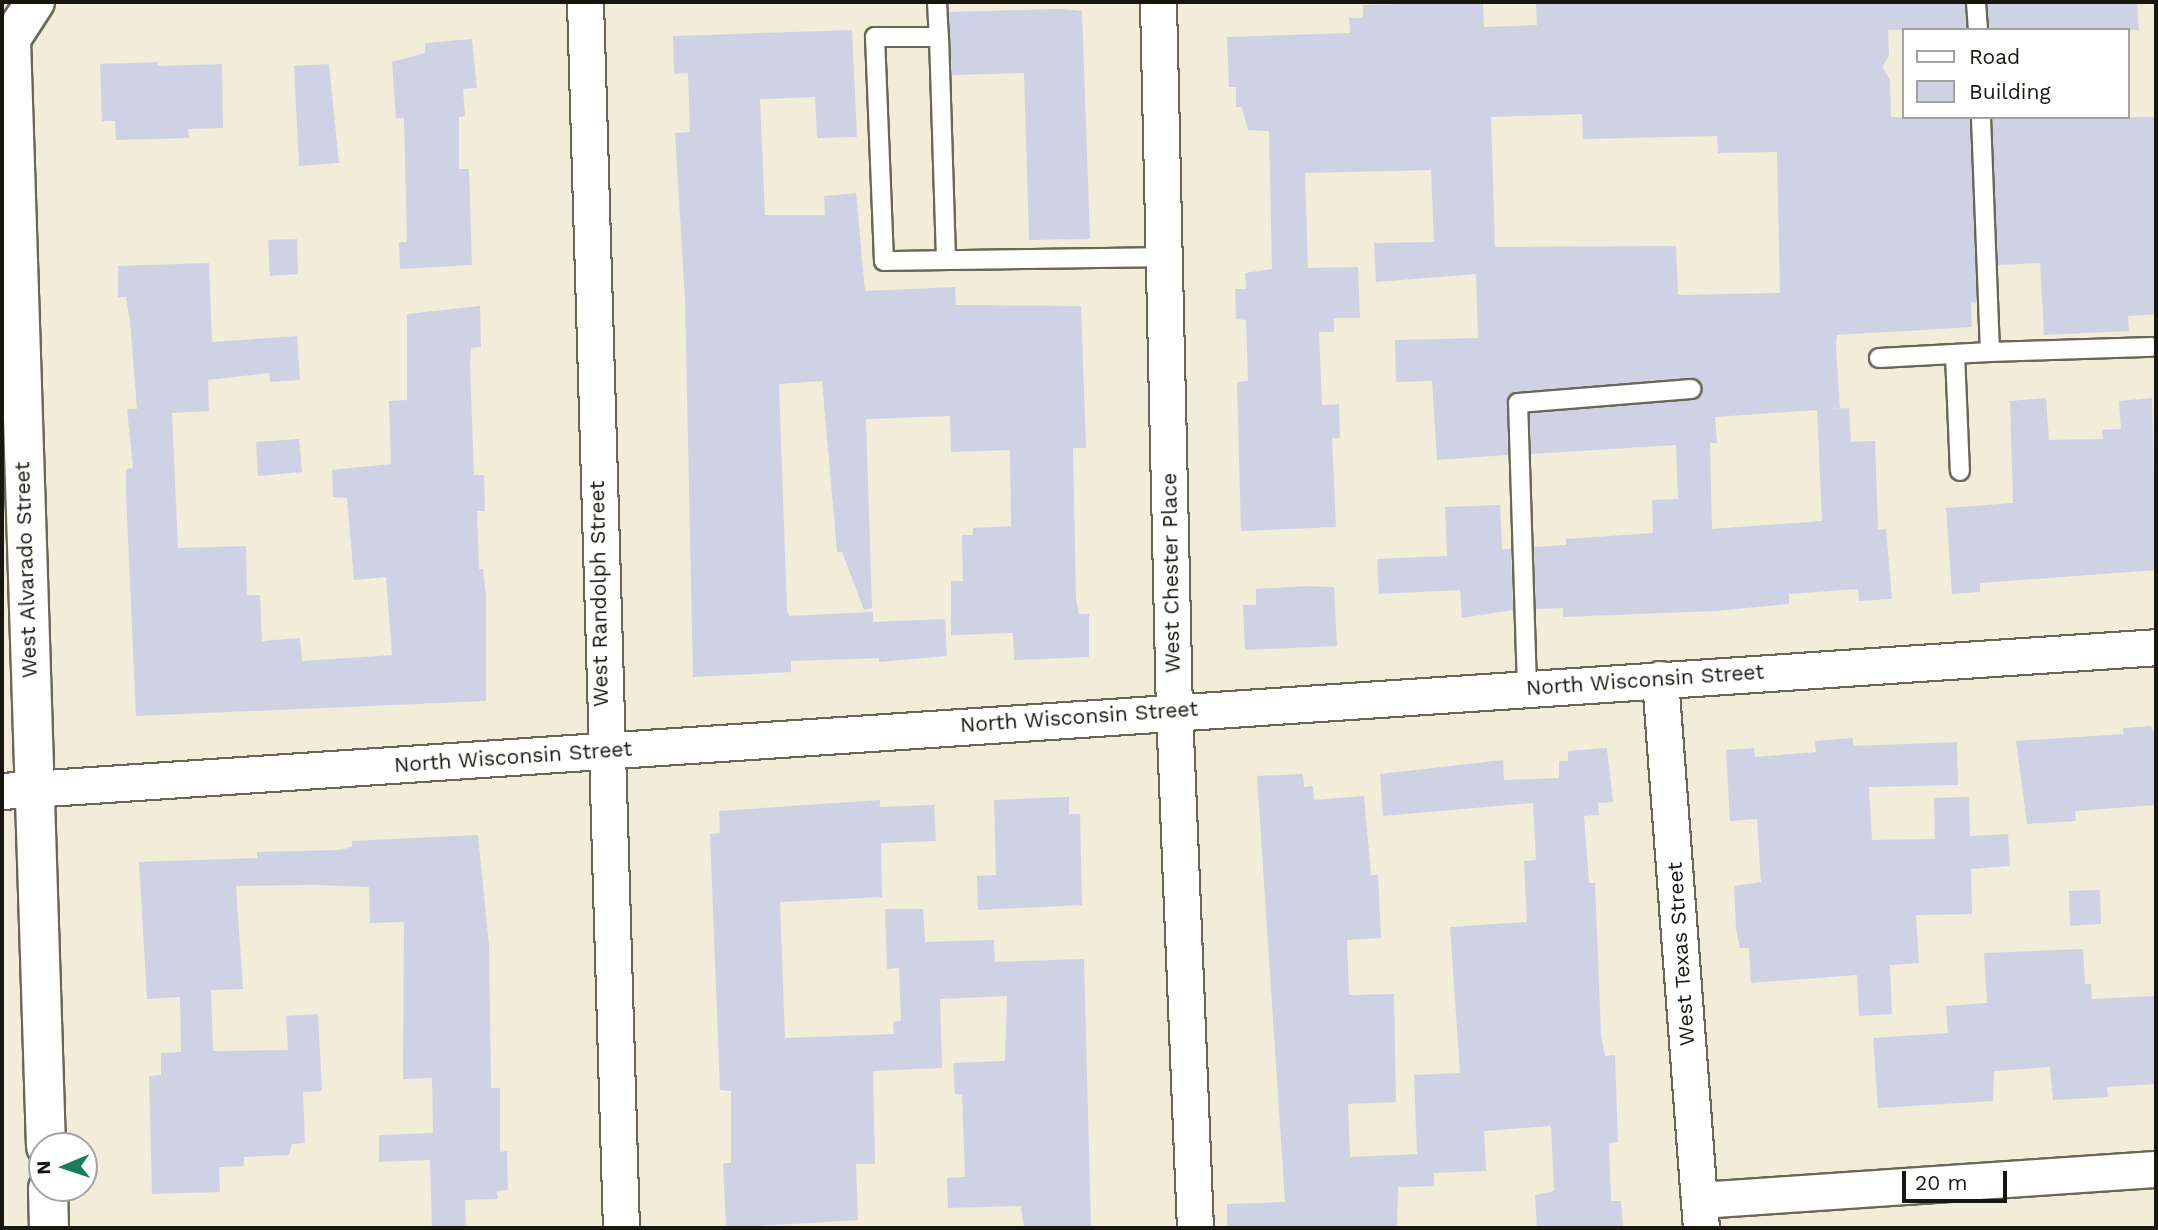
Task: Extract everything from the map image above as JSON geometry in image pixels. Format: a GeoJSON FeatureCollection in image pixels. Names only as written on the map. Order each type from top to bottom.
{"type":"FeatureCollection","features":[{"type":"Feature","properties":{"kind":"street","name":"West Alvarado Street"},"geometry":{"type":"LineString","coordinates":[[35,2],[11,39],[17,789],[45,1132]]}},
{"type":"Feature","properties":{"kind":"street","name":"West Randolph Street"},"geometry":{"type":"LineString","coordinates":[[585,2],[603,751],[621,1228]]}},
{"type":"Feature","properties":{"kind":"street","name":"West Chester Place"},"geometry":{"type":"LineString","coordinates":[[1158,2],[1174,709],[1195,1228]]}},
{"type":"Feature","properties":{"kind":"street","name":"North Wisconsin Street"},"geometry":{"type":"LineString","coordinates":[[17,789],[603,751],[1174,709],[2156,647]]}},
{"type":"Feature","properties":{"kind":"street","name":"West Texas Street"},"geometry":{"type":"LineString","coordinates":[[1660,679],[1700,1214]]}},
{"type":"Feature","properties":{"kind":"street"},"geometry":{"type":"LineString","coordinates":[[1700,1214],[2156,1169]]}},
{"type":"Feature","properties":{"kind":"street"},"geometry":{"type":"LineString","coordinates":[[48,1202],[49,1228]]}},
{"type":"Feature","properties":{"kind":"lane"},"geometry":{"type":"LineString","coordinates":[[937,2],[946,259]]}},
{"type":"Feature","properties":{"kind":"lane"},"geometry":{"type":"LineString","coordinates":[[1976,2],[1978,28]]}},
{"type":"Feature","properties":{"kind":"lane"},"geometry":{"type":"LineString","coordinates":[[939,37],[875,37],[884,261],[1163,257]]}},
{"type":"Feature","properties":{"kind":"lane"},"geometry":{"type":"LineString","coordinates":[[1981,119],[1990,352]]}},
{"type":"Feature","properties":{"kind":"lane"},"geometry":{"type":"LineString","coordinates":[[1879,358],[2152,347]]}},
{"type":"Feature","properties":{"kind":"lane"},"geometry":{"type":"LineString","coordinates":[[1955,354],[1960,471]]}},
{"type":"Feature","properties":{"kind":"lane"},"geometry":{"type":"LineString","coordinates":[[1527,688],[1518,404],[1691,389]]}},
{"type":"Feature","properties":{"kind":"building"},"geometry":{"type":"Polygon","coordinates":[[[1483,2],[1484,27],[1537,25],[1536,4],[1965,2],[1967,28],[1888,30],[1889,56],[1882,67],[1890,80],[1891,117],[1970,119],[1977,303],[1971,302],[1972,327],[1837,335],[1840,408],[1830,409],[1849,408],[1851,442],[1875,441],[1878,530],[1886,529],[1892,599],[1859,601],[1858,589],[1789,594],[1789,604],[1715,611],[1563,617],[1563,608],[1536,609],[1534,547],[1566,545],[1566,539],[1653,533],[1652,500],[1678,499],[1676,445],[1531,454],[1530,413],[1692,400],[1702,387],[1690,378],[1516,392],[1507,403],[1508,455],[1437,460],[1432,381],[1396,382],[1395,340],[1478,338],[1476,274],[1376,282],[1374,243],[1434,242],[1431,170],[1305,173],[1308,268],[1358,267],[1360,318],[1334,318],[1334,332],[1319,332],[1322,405],[1339,404],[1340,438],[1332,438],[1336,527],[1241,531],[1237,382],[1248,381],[1246,320],[1236,319],[1235,289],[1246,289],[1245,273],[1272,269],[1269,131],[1248,130],[1242,107],[1236,107],[1236,87],[1229,87],[1227,37],[1350,33],[1349,18],[1363,18],[1363,5],[1483,2]],[[1582,114],[1491,117],[1495,247],[1676,246],[1678,295],[1780,293],[1777,152],[1718,153],[1717,136],[1583,139],[1582,114]],[[1817,410],[1715,417],[1717,443],[1710,443],[1712,529],[1822,521],[1817,410]]]}},
{"type":"Feature","properties":{"kind":"building"},"geometry":{"type":"Polygon","coordinates":[[[1987,2],[2137,2],[2139,30],[1989,28],[1987,2]]]}},
{"type":"Feature","properties":{"kind":"building"},"geometry":{"type":"Polygon","coordinates":[[[1059,9],[1082,11],[1090,239],[1029,240],[1024,73],[952,75],[949,12],[1059,9]]]}},
{"type":"Feature","properties":{"kind":"building"},"geometry":{"type":"Polygon","coordinates":[[[852,30],[857,137],[817,138],[815,97],[760,99],[765,215],[825,215],[824,196],[856,193],[865,291],[955,287],[956,305],[1081,306],[1086,448],[1073,448],[1076,599],[1079,614],[1089,614],[1089,657],[1014,660],[1013,633],[951,635],[951,581],[963,581],[962,535],[973,535],[973,528],[1011,526],[1010,450],[951,452],[950,416],[866,419],[872,608],[864,610],[842,552],[837,552],[822,381],[779,384],[787,611],[790,616],[873,612],[873,622],[945,619],[947,656],[879,662],[879,658],[791,661],[791,672],[693,677],[685,299],[675,133],[690,132],[688,73],[674,74],[673,36],[852,30]]]}},
{"type":"Feature","properties":{"kind":"building"},"geometry":{"type":"Polygon","coordinates":[[[472,39],[477,88],[463,89],[465,116],[459,117],[459,169],[469,169],[472,265],[400,269],[399,242],[407,242],[404,118],[396,118],[392,62],[425,53],[425,43],[472,39]]]}},
{"type":"Feature","properties":{"kind":"building"},"geometry":{"type":"Polygon","coordinates":[[[158,62],[158,66],[222,64],[223,128],[188,129],[189,138],[116,140],[115,121],[102,121],[100,64],[158,62]]]}},
{"type":"Feature","properties":{"kind":"building"},"geometry":{"type":"Polygon","coordinates":[[[329,64],[339,163],[299,166],[294,66],[329,64]]]}},
{"type":"Feature","properties":{"kind":"building"},"geometry":{"type":"Polygon","coordinates":[[[2154,117],[2156,314],[2128,316],[2129,331],[2044,335],[2040,263],[1998,265],[1992,119],[2154,117]]]}},
{"type":"Feature","properties":{"kind":"building"},"geometry":{"type":"Polygon","coordinates":[[[297,239],[298,274],[270,276],[268,240],[297,239]]]}},
{"type":"Feature","properties":{"kind":"building"},"geometry":{"type":"Polygon","coordinates":[[[209,263],[212,342],[297,336],[300,380],[270,382],[269,373],[208,380],[209,411],[172,413],[178,548],[246,546],[247,595],[260,595],[262,641],[300,638],[302,661],[392,655],[386,577],[354,580],[347,498],[333,497],[332,470],[391,464],[389,401],[407,400],[407,314],[480,306],[481,347],[471,348],[470,366],[474,475],[484,475],[485,511],[477,511],[479,569],[483,569],[486,596],[486,701],[136,716],[126,469],[133,468],[127,409],[137,409],[130,321],[126,297],[118,297],[118,266],[209,263]]]}},
{"type":"Feature","properties":{"kind":"building"},"geometry":{"type":"Polygon","coordinates":[[[2046,398],[2049,440],[2103,439],[2102,430],[2121,429],[2119,401],[2152,398],[2156,570],[1980,583],[1980,592],[1952,594],[1946,508],[2013,503],[2010,401],[2046,398]]]}},
{"type":"Feature","properties":{"kind":"building"},"geometry":{"type":"Polygon","coordinates":[[[299,439],[302,472],[258,476],[256,442],[299,439]]]}},
{"type":"Feature","properties":{"kind":"building"},"geometry":{"type":"Polygon","coordinates":[[[1500,505],[1502,549],[1511,549],[1513,610],[1462,618],[1460,590],[1379,594],[1377,559],[1447,556],[1445,507],[1500,505]]]}},
{"type":"Feature","properties":{"kind":"building"},"geometry":{"type":"Polygon","coordinates":[[[1334,587],[1337,646],[1245,650],[1243,605],[1256,605],[1256,589],[1334,587]]]}},
{"type":"Feature","properties":{"kind":"building"},"geometry":{"type":"Polygon","coordinates":[[[2151,726],[2156,738],[2156,805],[2075,811],[2076,821],[2027,824],[2016,741],[2124,734],[2123,728],[2151,726]]]}},
{"type":"Feature","properties":{"kind":"building"},"geometry":{"type":"Polygon","coordinates":[[[1853,738],[1853,746],[1957,742],[1958,785],[1869,787],[1872,840],[1935,839],[1934,798],[1969,797],[1970,836],[2008,834],[2010,866],[1971,869],[1972,914],[1916,915],[1919,963],[1890,965],[1892,1014],[1859,1016],[1857,975],[1751,983],[1749,948],[1740,948],[1736,928],[1734,886],[1761,882],[1757,819],[1730,821],[1726,750],[1754,748],[1755,757],[1816,752],[1815,741],[1853,738]]]}},
{"type":"Feature","properties":{"kind":"building"},"geometry":{"type":"Polygon","coordinates":[[[1607,748],[1613,802],[1598,803],[1599,815],[1584,816],[1589,883],[1595,883],[1601,1034],[1605,1056],[1615,1055],[1618,1142],[1609,1143],[1611,1201],[1621,1201],[1623,1228],[1537,1228],[1535,1195],[1554,1191],[1551,1126],[1484,1131],[1486,1171],[1434,1173],[1434,1186],[1398,1187],[1397,1228],[1227,1228],[1227,1204],[1285,1202],[1257,776],[1303,774],[1304,787],[1313,786],[1314,800],[1364,796],[1371,875],[1378,875],[1381,938],[1347,940],[1349,995],[1394,994],[1396,1102],[1348,1104],[1350,1157],[1417,1154],[1414,1075],[1460,1073],[1450,927],[1527,922],[1524,861],[1536,860],[1533,803],[1383,816],[1380,774],[1503,760],[1504,780],[1559,778],[1559,761],[1568,761],[1568,751],[1607,748]]]}},
{"type":"Feature","properties":{"kind":"building"},"geometry":{"type":"Polygon","coordinates":[[[1069,797],[1069,814],[1080,814],[1082,905],[978,910],[977,876],[996,875],[994,800],[1069,797]]]}},
{"type":"Feature","properties":{"kind":"building"},"geometry":{"type":"Polygon","coordinates":[[[880,800],[880,807],[934,805],[936,841],[881,843],[882,897],[780,902],[785,1038],[894,1034],[893,1022],[901,1021],[899,968],[887,969],[885,909],[923,909],[925,942],[994,940],[995,962],[1084,959],[1091,1228],[1024,1228],[1021,1206],[948,1208],[947,1178],[965,1177],[962,1094],[955,1094],[953,1063],[1005,1061],[1007,996],[940,999],[942,1068],[873,1071],[875,1164],[856,1164],[858,1220],[726,1228],[723,1163],[731,1163],[731,1091],[720,1090],[710,834],[720,833],[719,811],[880,800]]]}},
{"type":"Feature","properties":{"kind":"building"},"geometry":{"type":"Polygon","coordinates":[[[478,835],[489,945],[491,1088],[500,1088],[500,1152],[507,1151],[508,1190],[497,1191],[498,1199],[465,1200],[466,1228],[432,1228],[430,1160],[379,1162],[379,1135],[433,1133],[432,1078],[403,1079],[404,922],[370,923],[369,887],[314,885],[236,886],[243,989],[211,990],[213,1051],[288,1050],[286,1016],[318,1014],[322,1091],[303,1092],[305,1143],[292,1144],[289,1155],[244,1157],[244,1166],[219,1167],[220,1192],[152,1194],[149,1076],[161,1075],[161,1053],[181,1052],[180,997],[147,999],[139,862],[257,858],[257,852],[339,850],[352,847],[352,841],[478,835]]]}},
{"type":"Feature","properties":{"kind":"building"},"geometry":{"type":"Polygon","coordinates":[[[2100,890],[2101,924],[2070,926],[2069,891],[2100,890]]]}},
{"type":"Feature","properties":{"kind":"building"},"geometry":{"type":"Polygon","coordinates":[[[2083,949],[2085,984],[2091,984],[2092,999],[2156,996],[2156,1084],[2107,1087],[2108,1097],[2053,1100],[2050,1067],[1994,1071],[1993,1101],[1878,1108],[1873,1038],[1948,1033],[1946,1006],[1987,1003],[1984,953],[2083,949]]]}}]}
